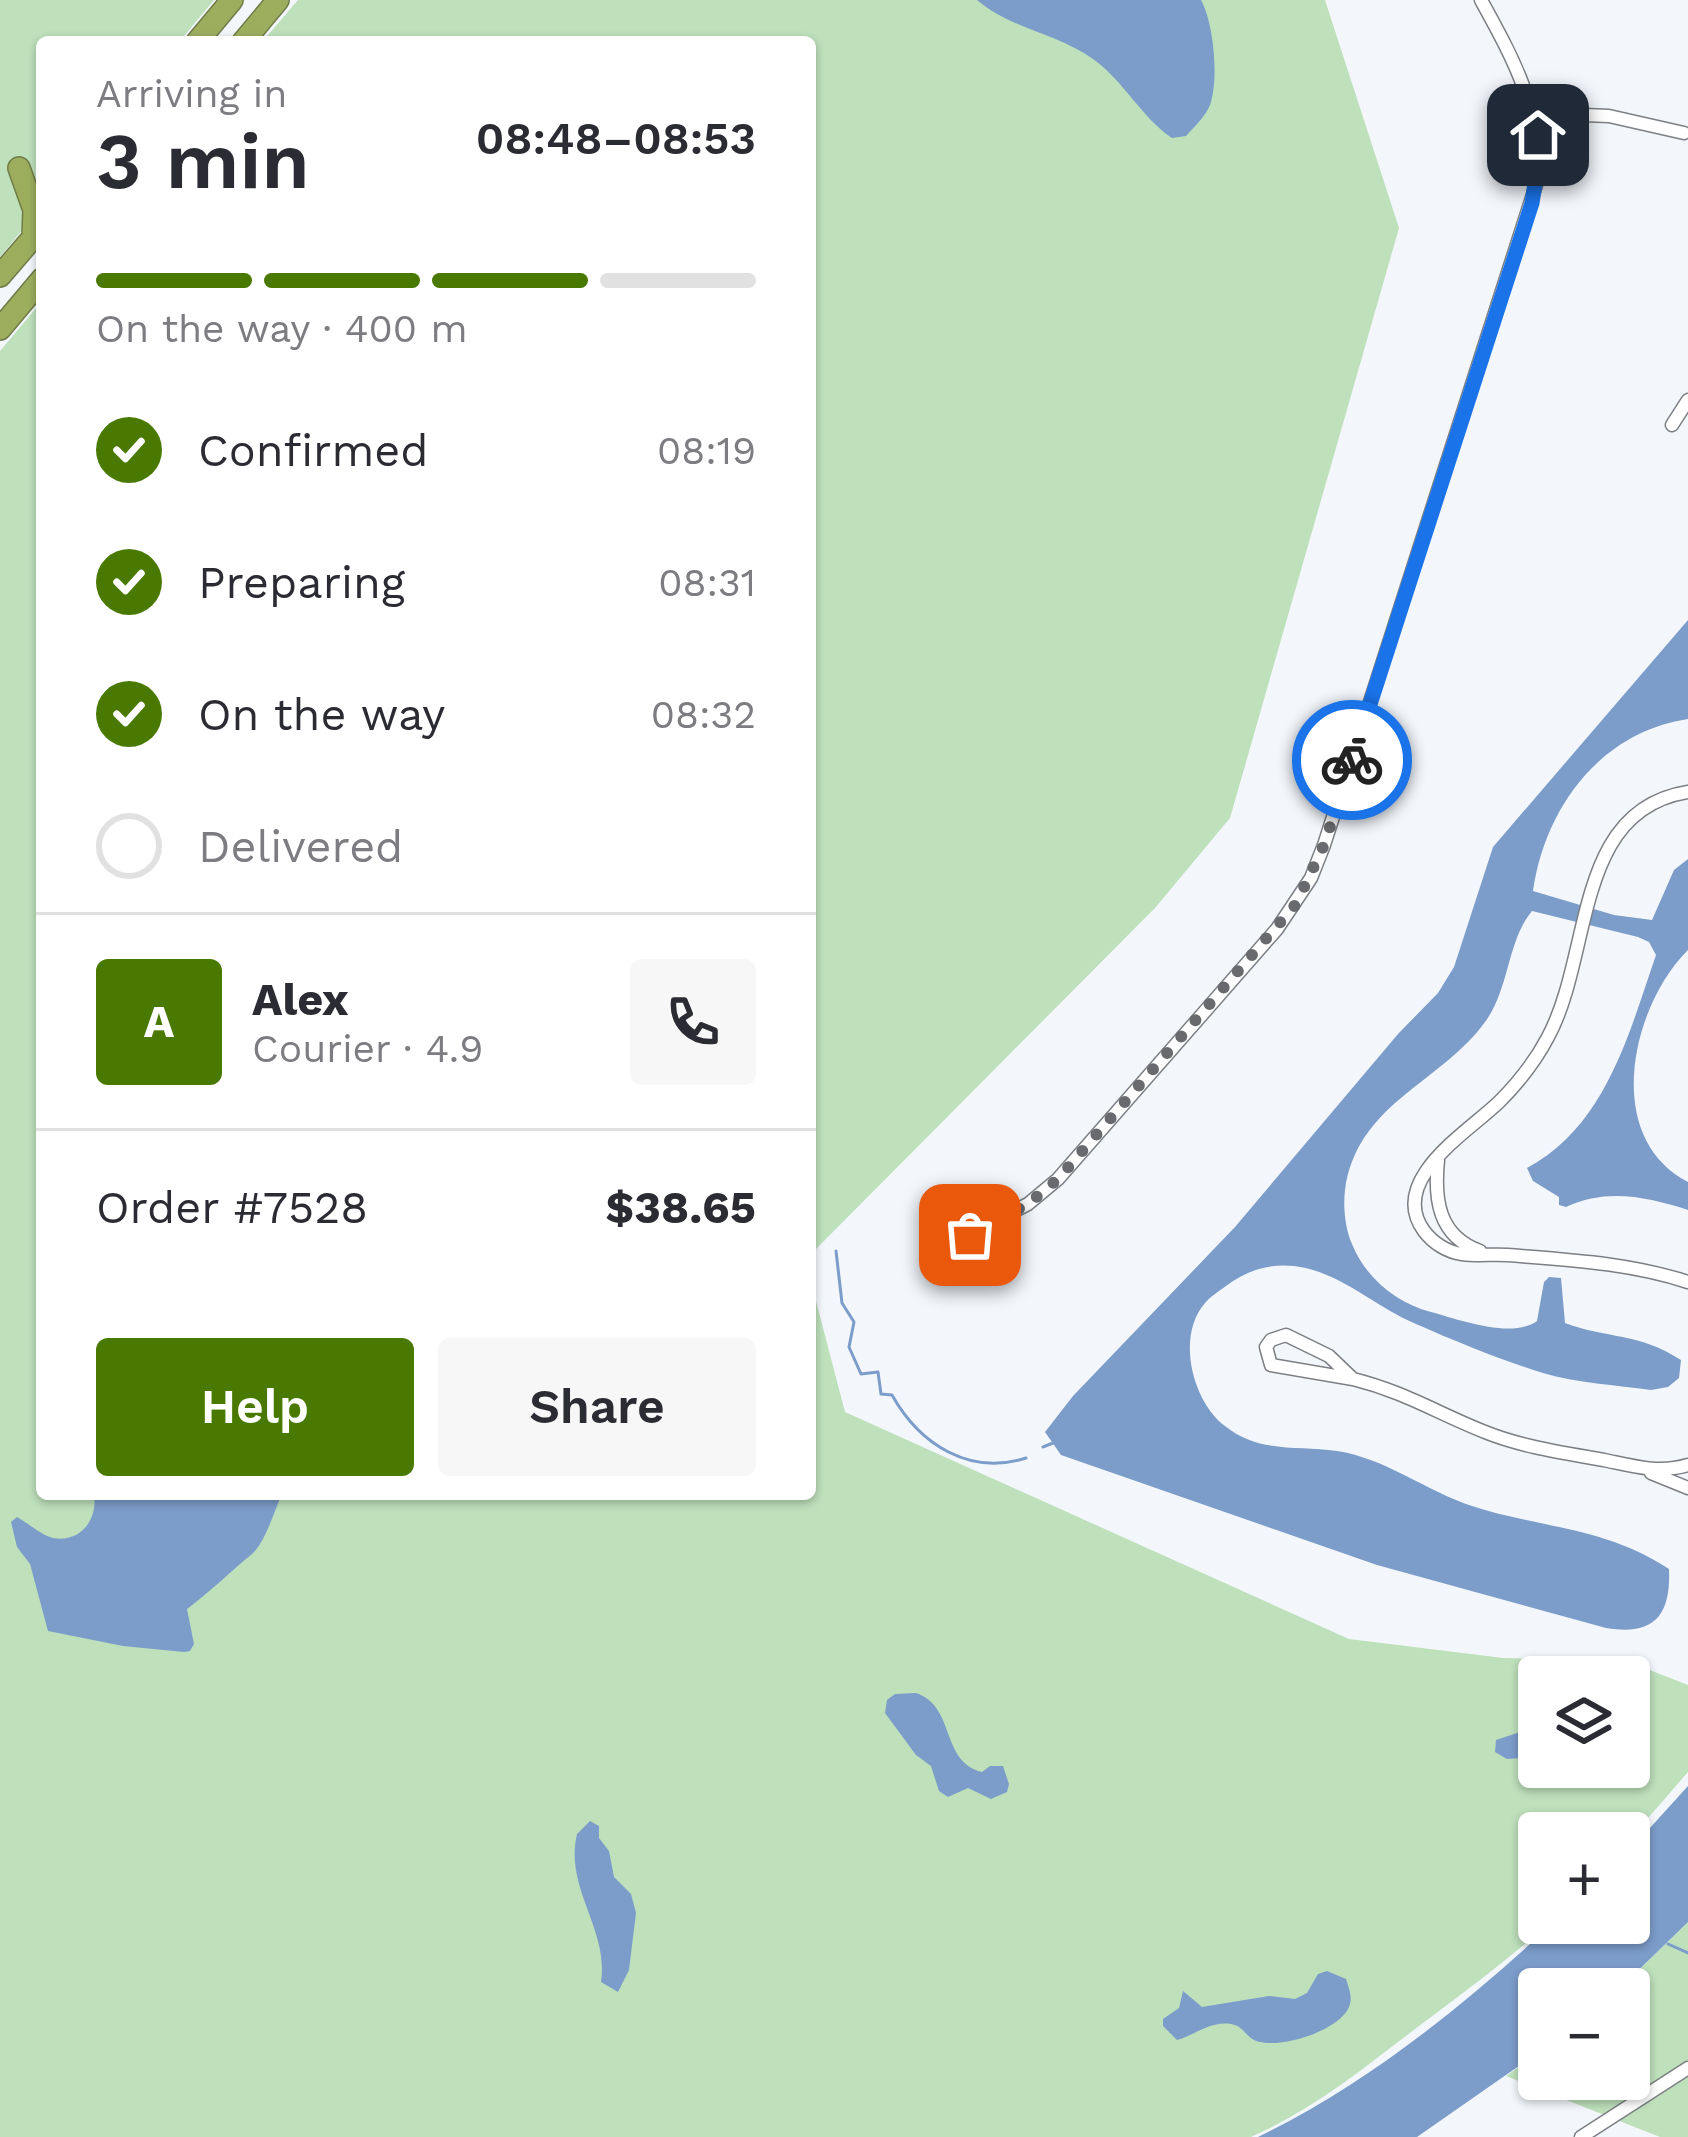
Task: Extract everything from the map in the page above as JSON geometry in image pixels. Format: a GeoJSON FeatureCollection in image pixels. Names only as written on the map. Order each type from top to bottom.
{"type":"FeatureCollection","features":[{"type":"Feature","properties":{"kind":"highway"},"geometry":{"type":"LineString","coordinates":[[202,36],[232,0]]}},
{"type":"Feature","properties":{"kind":"highway"},"geometry":{"type":"LineString","coordinates":[[248,36],[278,0]]}},
{"type":"Feature","properties":{"kind":"highway"},"geometry":{"type":"LineString","coordinates":[[30,164],[36,222]]}},
{"type":"Feature","properties":{"kind":"highway"},"geometry":{"type":"LineString","coordinates":[[0,276],[36,234]]}},
{"type":"Feature","properties":{"kind":"highway"},"geometry":{"type":"LineString","coordinates":[[0,329],[36,286]]}},
{"type":"Feature","properties":{"kind":"street"},"geometry":{"type":"LineString","coordinates":[[1005,1216],[1058,1179],[1277,929],[1311,878],[1532,203],[1539,157],[1534,113],[1525,84],[1481,0]]}},
{"type":"Feature","properties":{"kind":"street"},"geometry":{"type":"LineString","coordinates":[[1534,113],[1610,116],[1684,133]]}},
{"type":"Feature","properties":{"kind":"street"},"geometry":{"type":"LineString","coordinates":[[1672,425],[1688,400]]}},
{"type":"Feature","properties":{"kind":"street"},"geometry":{"type":"LineString","coordinates":[[1688,791],[1652,801],[1618,829],[1600,865],[1562,1006],[1547,1039],[1501,1100],[1422,1174],[1415,1211],[1421,1228],[1436,1244],[1450,1250],[1624,1265],[1688,1282]]}},
{"type":"Feature","properties":{"kind":"street"},"geometry":{"type":"LineString","coordinates":[[1438,1159],[1440,1215],[1456,1239],[1485,1253]]}},
{"type":"Feature","properties":{"kind":"street"},"geometry":{"type":"LineString","coordinates":[[1353,1379],[1330,1356],[1296,1338],[1278,1336],[1266,1347],[1271,1365],[1393,1389],[1484,1432],[1519,1443],[1639,1468],[1688,1465]]}},
{"type":"Feature","properties":{"kind":"street"},"geometry":{"type":"LineString","coordinates":[[1639,1468],[1688,1488]]}},
{"type":"Feature","properties":{"kind":"street"},"geometry":{"type":"LineString","coordinates":[[1580,2137],[1688,2068]]}},
{"type":"Feature","properties":{"kind":"green space"},"geometry":{"type":"Polygon","coordinates":[[[0,0],[214,0],[184,36],[36,36],[36,213],[0,257],[0,0]]]}},
{"type":"Feature","properties":{"kind":"green space"},"geometry":{"type":"Polygon","coordinates":[[[298,0],[1325,0],[1399,228],[1230,818],[1155,908],[816,1249],[816,36],[267,36],[298,0]]]}},
{"type":"Feature","properties":{"kind":"green space"},"geometry":{"type":"Polygon","coordinates":[[[36,308],[36,1500],[816,1500],[816,1301],[845,1412],[1349,1639],[1518,1658],[1518,1788],[1650,1788],[1650,1670],[1688,1685],[1688,1772],[1650,1816],[1650,1812],[1518,1812],[1518,1944],[1524,1944],[1344,2082],[1251,2137],[0,2137],[0,351],[36,308]]]}},
{"type":"Feature","properties":{"kind":"green space"},"geometry":{"type":"Polygon","coordinates":[[[1688,1922],[1688,2137],[1660,2137],[1567,2100],[1650,2100],[1650,1968],[1641,1968],[1688,1922]]]}},
{"type":"Feature","properties":{"kind":"water"},"geometry":{"type":"Polygon","coordinates":[[[977,0],[1201,0],[1214,52],[1210,105],[1186,136],[1172,138],[1093,59],[1004,18],[977,0]]]}},
{"type":"Feature","properties":{"kind":"water"},"geometry":{"type":"Polygon","coordinates":[[[1688,620],[1688,719],[1629,740],[1582,778],[1550,831],[1533,891],[1614,915],[1652,920],[1674,870],[1688,859],[1688,950],[1652,1003],[1634,1070],[1635,1103],[1643,1134],[1661,1161],[1688,1182],[1688,1210],[1627,1196],[1566,1207],[1533,1181],[1527,1168],[1577,1128],[1611,1075],[1656,955],[1649,942],[1638,937],[1532,911],[1517,937],[1491,1013],[1463,1046],[1381,1116],[1352,1161],[1344,1203],[1358,1256],[1373,1278],[1406,1302],[1471,1323],[1514,1328],[1537,1321],[1544,1282],[1549,1277],[1561,1278],[1565,1323],[1665,1351],[1681,1360],[1679,1378],[1668,1387],[1651,1390],[1543,1373],[1416,1324],[1326,1275],[1285,1265],[1250,1272],[1209,1299],[1196,1317],[1190,1350],[1204,1401],[1238,1435],[1265,1445],[1355,1455],[1472,1506],[1620,1544],[1669,1569],[1663,1610],[1648,1625],[1636,1629],[1606,1628],[1377,1565],[1061,1455],[1045,1432],[1073,1396],[1235,1227],[1438,993],[1454,967],[1493,847],[1688,620]]]}},
{"type":"Feature","properties":{"kind":"water"},"geometry":{"type":"Polygon","coordinates":[[[280,1500],[257,1548],[187,1609],[194,1644],[184,1652],[48,1631],[30,1564],[17,1547],[11,1522],[17,1517],[48,1536],[72,1537],[86,1527],[95,1503],[280,1500]]]}},
{"type":"Feature","properties":{"kind":"water"},"geometry":{"type":"Polygon","coordinates":[[[916,1693],[937,1709],[953,1746],[969,1766],[982,1772],[1003,1766],[1007,1792],[991,1799],[968,1788],[948,1797],[939,1791],[931,1766],[916,1755],[885,1713],[887,1700],[895,1694],[916,1693]]]}},
{"type":"Feature","properties":{"kind":"water"},"geometry":{"type":"Polygon","coordinates":[[[1518,1733],[1518,1758],[1495,1752],[1496,1740],[1518,1733]]]}},
{"type":"Feature","properties":{"kind":"water"},"geometry":{"type":"Polygon","coordinates":[[[1688,1786],[1688,1922],[1641,1968],[1518,1968],[1518,2067],[1417,2137],[1258,2137],[1376,2068],[1530,1944],[1650,1944],[1650,1828],[1688,1786]]]}},
{"type":"Feature","properties":{"kind":"water"},"geometry":{"type":"Polygon","coordinates":[[[590,1821],[599,1826],[614,1877],[631,1894],[636,1913],[629,1970],[618,1992],[601,1982],[599,1944],[576,1872],[577,1834],[590,1821]]]}},
{"type":"Feature","properties":{"kind":"water"},"geometry":{"type":"Polygon","coordinates":[[[1327,1971],[1346,1979],[1349,2007],[1333,2024],[1306,2037],[1264,2043],[1235,2025],[1223,2024],[1177,2040],[1163,2026],[1163,2019],[1179,2008],[1183,1991],[1202,2007],[1269,1996],[1295,1999],[1307,1993],[1318,1974],[1327,1971]]]}},
{"type":"Feature","properties":{"kind":"waterway"},"geometry":{"type":"LineString","coordinates":[[836,1251],[842,1303],[854,1322],[849,1347],[861,1374],[878,1372],[881,1394],[892,1395],[917,1428],[948,1452],[985,1463],[1026,1458]]}},
{"type":"Feature","properties":{"kind":"waterway"},"geometry":{"type":"LineString","coordinates":[[1043,1447],[1053,1443]]}},
{"type":"Feature","properties":{"kind":"waterway"},"geometry":{"type":"LineString","coordinates":[[1668,1944],[1688,1953]]}},
{"type":"Feature","properties":{"kind":"way so far"},"geometry":{"type":"LineString","coordinates":[[970,1235],[988,1240],[999,1231],[1005,1216],[1058,1179],[1277,929],[1311,878],[1352,760]]}},
{"type":"Feature","properties":{"kind":"route"},"geometry":{"type":"LineString","coordinates":[[1352,760],[1532,203],[1538,135]]}}]}
